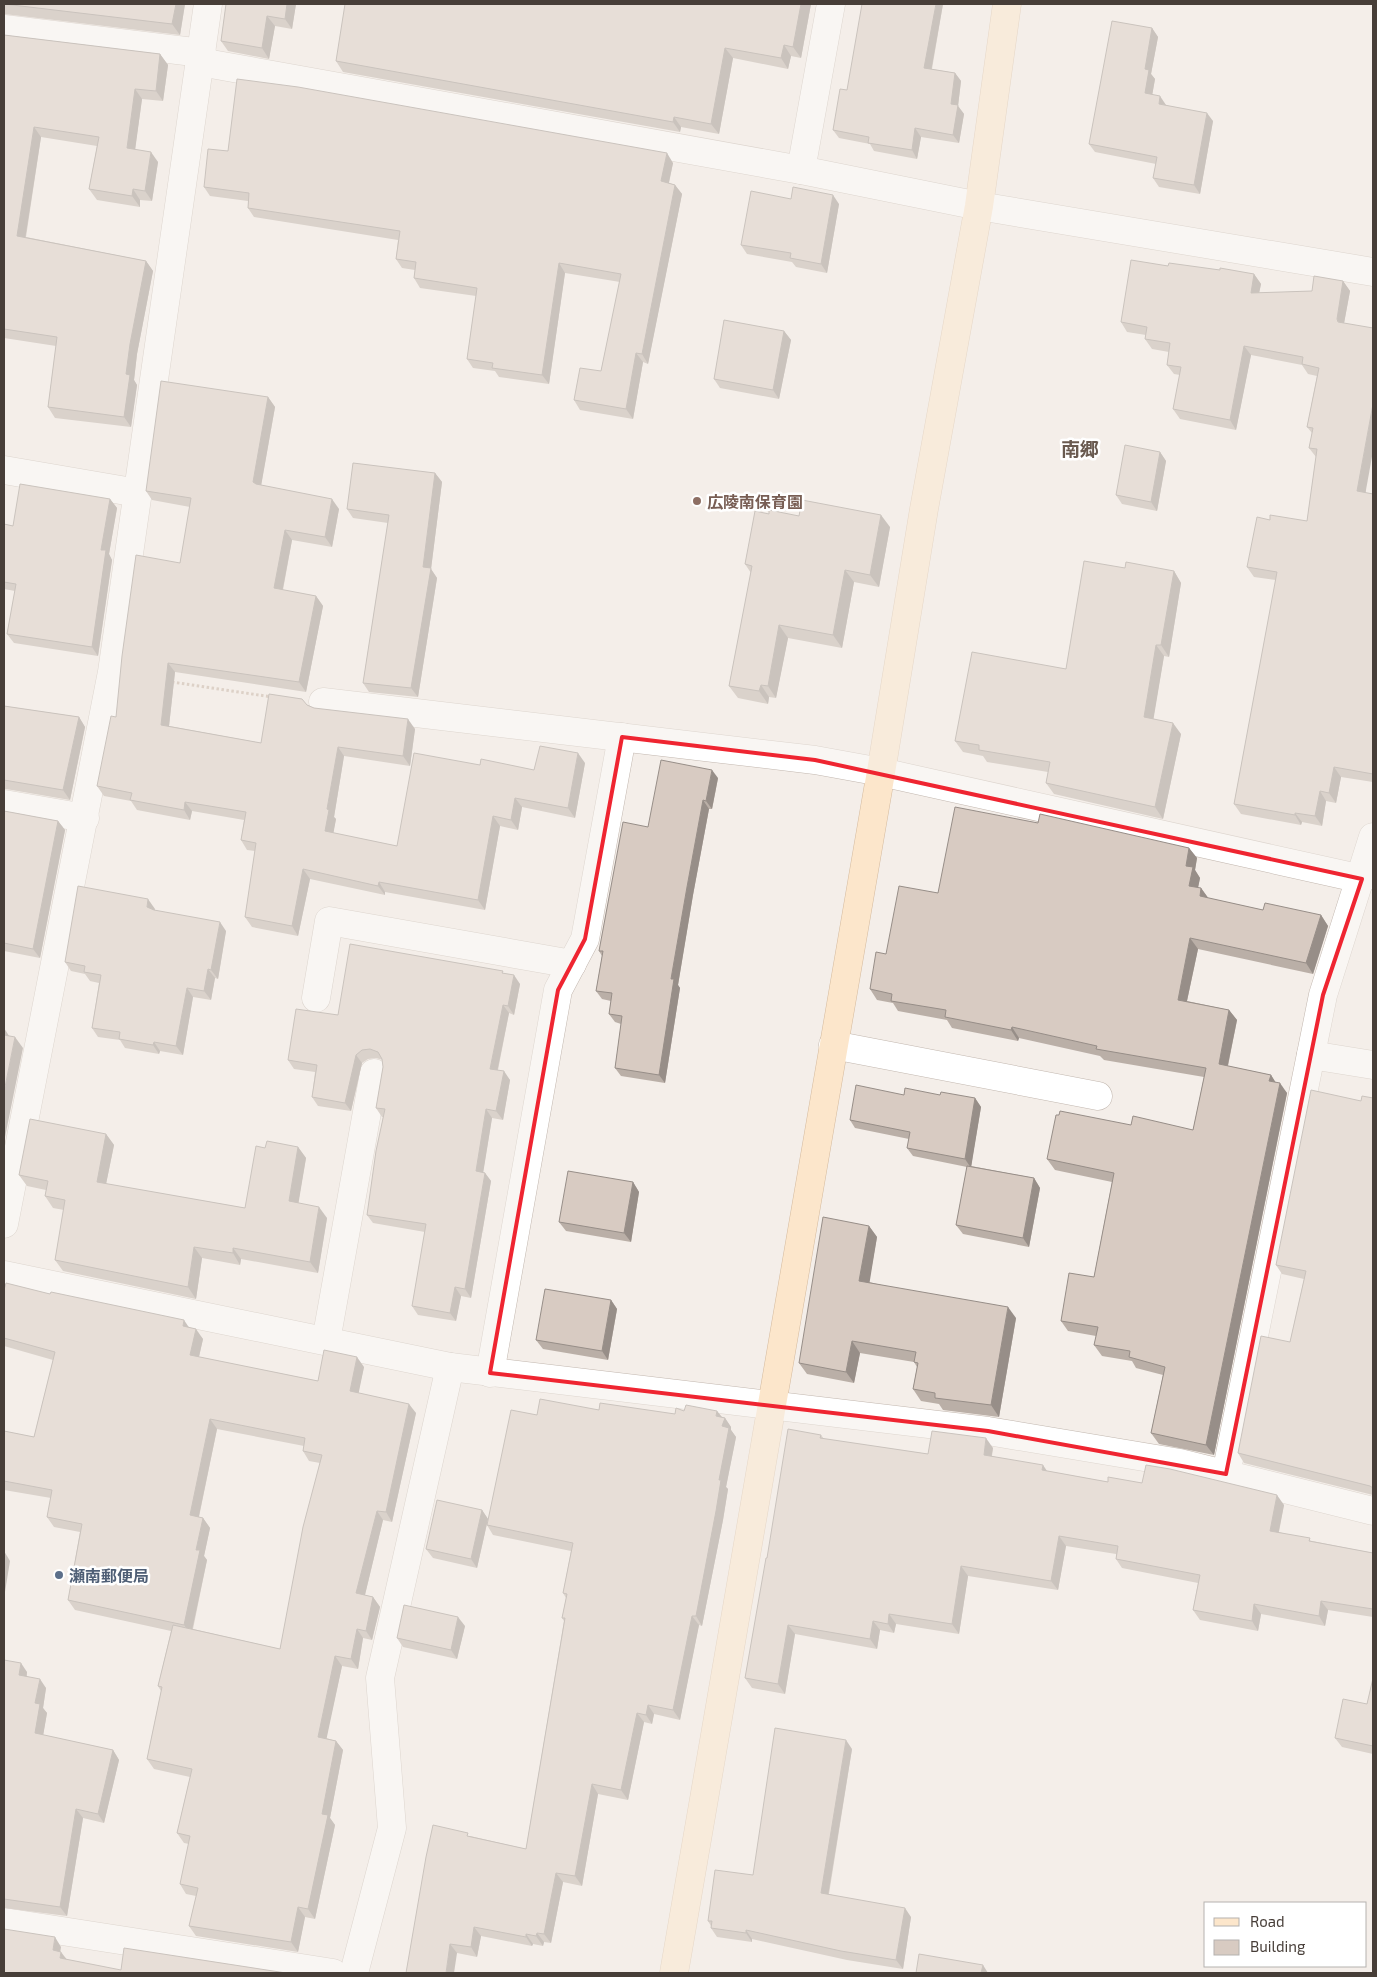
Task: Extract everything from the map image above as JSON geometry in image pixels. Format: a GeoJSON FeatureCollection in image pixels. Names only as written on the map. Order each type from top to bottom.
{"type":"FeatureCollection","features":[{"type":"Feature","properties":{"kind":"street"},"geometry":{"type":"LineString","coordinates":[[4,1224],[85,818],[112,672],[208,4]]}},
{"type":"Feature","properties":{"kind":"street"},"geometry":{"type":"LineString","coordinates":[[801,170],[831,4]]}},
{"type":"Feature","properties":{"kind":"street"},"geometry":{"type":"LineString","coordinates":[[674,1973],[770,1406],[881,772],[924,509],[979,206],[1007,4]]}},
{"type":"Feature","properties":{"kind":"street"},"geometry":{"type":"LineString","coordinates":[[4,28],[201,58],[801,170],[979,206],[1373,272]]}},
{"type":"Feature","properties":{"kind":"street"},"geometry":{"type":"LineString","coordinates":[[4,470],[138,493]]}},
{"type":"Feature","properties":{"kind":"street"},"geometry":{"type":"LineString","coordinates":[[323,702],[815,760],[881,772],[1362,879]]}},
{"type":"Feature","properties":{"kind":"street"},"geometry":{"type":"LineString","coordinates":[[490,1373],[558,990],[585,939],[622,736]]}},
{"type":"Feature","properties":{"kind":"street"},"geometry":{"type":"LineString","coordinates":[[4,804],[85,818]]}},
{"type":"Feature","properties":{"kind":"street"},"geometry":{"type":"LineString","coordinates":[[1226,1474],[1323,995],[1337,946],[1362,879],[1373,837]]}},
{"type":"Feature","properties":{"kind":"street"},"geometry":{"type":"LineString","coordinates":[[316,998],[329,921],[572,964]]}},
{"type":"Feature","properties":{"kind":"street"},"geometry":{"type":"LineString","coordinates":[[833,1045],[1098,1096]]}},
{"type":"Feature","properties":{"kind":"street"},"geometry":{"type":"LineString","coordinates":[[1311,1055],[1373,1065]]}},
{"type":"Feature","properties":{"kind":"street"},"geometry":{"type":"LineString","coordinates":[[326,1341],[374,1073]]}},
{"type":"Feature","properties":{"kind":"street"},"geometry":{"type":"LineString","coordinates":[[4,1275],[450,1367],[988,1431],[1180,1464],[1373,1512]]}},
{"type":"Feature","properties":{"kind":"street"},"geometry":{"type":"LineString","coordinates":[[354,1973],[392,1828],[380,1678],[450,1367]]}},
{"type":"Feature","properties":{"kind":"street"},"geometry":{"type":"LineString","coordinates":[[4,1922],[333,1973]]}},
{"type":"Feature","properties":{"kind":"path"},"geometry":{"type":"LineString","coordinates":[[167,681],[262,696],[323,702]]}},
{"type":"Feature","properties":{"kind":"highlighted area"},"geometry":{"type":"Polygon","coordinates":[[[622,737],[815,760],[1362,879],[1323,995],[1226,1474],[988,1431],[490,1373],[558,990],[585,939],[622,737]]]}},
{"type":"Feature","properties":{"kind":"building"},"geometry":{"type":"Polygon","coordinates":[[[4,4],[176,4],[172,24],[4,4]]]}},
{"type":"Feature","properties":{"kind":"building"},"geometry":{"type":"Polygon","coordinates":[[[226,4],[287,4],[285,19],[267,16],[262,48],[221,41],[226,4]]]}},
{"type":"Feature","properties":{"kind":"building"},"geometry":{"type":"Polygon","coordinates":[[[345,4],[801,4],[793,47],[784,45],[781,58],[725,48],[711,124],[674,117],[673,122],[336,61],[345,4]]]}},
{"type":"Feature","properties":{"kind":"building"},"geometry":{"type":"Polygon","coordinates":[[[862,4],[936,4],[924,68],[955,73],[951,104],[958,105],[953,135],[915,128],[912,150],[868,143],[869,137],[833,130],[840,89],[847,90],[862,4]]]}},
{"type":"Feature","properties":{"kind":"building"},"geometry":{"type":"Polygon","coordinates":[[[1112,21],[1152,28],[1145,69],[1149,70],[1145,93],[1160,96],[1159,104],[1207,113],[1194,185],[1153,178],[1157,157],[1089,144],[1112,21]]]}},
{"type":"Feature","properties":{"kind":"building"},"geometry":{"type":"Polygon","coordinates":[[[4,35],[160,54],[156,91],[135,89],[127,148],[151,152],[145,191],[133,189],[132,196],[89,189],[99,137],[34,127],[17,236],[146,261],[130,344],[126,374],[130,375],[124,417],[48,407],[57,337],[4,329],[4,35]]]}},
{"type":"Feature","properties":{"kind":"building"},"geometry":{"type":"Polygon","coordinates":[[[237,79],[298,87],[667,153],[661,181],[675,185],[642,354],[636,353],[626,409],[574,400],[580,368],[601,371],[621,274],[559,263],[542,375],[492,368],[493,363],[467,359],[477,288],[414,278],[416,262],[396,259],[400,231],[248,208],[249,193],[204,187],[208,149],[228,151],[237,79]]]}},
{"type":"Feature","properties":{"kind":"building"},"geometry":{"type":"Polygon","coordinates":[[[793,187],[833,195],[821,264],[790,258],[791,253],[741,245],[751,191],[791,199],[793,187]]]}},
{"type":"Feature","properties":{"kind":"building"},"geometry":{"type":"Polygon","coordinates":[[[1131,260],[1168,266],[1169,263],[1220,270],[1220,268],[1254,274],[1251,293],[1312,291],[1314,276],[1343,281],[1338,322],[1373,328],[1373,404],[1357,491],[1373,494],[1373,774],[1334,767],[1329,793],[1320,791],[1315,816],[1295,813],[1295,815],[1234,804],[1277,572],[1247,567],[1257,517],[1270,520],[1270,515],[1307,521],[1317,449],[1309,448],[1313,428],[1307,427],[1319,368],[1302,364],[1303,357],[1244,346],[1230,420],[1173,409],[1181,367],[1167,365],[1170,343],[1145,339],[1147,327],[1121,322],[1131,260]]]}},
{"type":"Feature","properties":{"kind":"building"},"geometry":{"type":"Polygon","coordinates":[[[724,320],[784,331],[773,390],[714,379],[724,320]]]}},
{"type":"Feature","properties":{"kind":"building"},"geometry":{"type":"Polygon","coordinates":[[[161,381],[268,397],[253,482],[332,499],[325,537],[285,530],[274,588],[316,596],[299,682],[168,663],[161,725],[261,743],[269,694],[302,699],[307,705],[314,708],[408,719],[403,756],[338,747],[325,831],[397,846],[414,753],[480,765],[481,759],[534,770],[540,746],[578,753],[568,808],[515,798],[511,820],[493,816],[478,900],[379,882],[378,886],[303,869],[292,926],[245,917],[256,843],[241,840],[246,812],[185,802],[184,810],[130,800],[132,793],[97,786],[111,716],[116,717],[122,656],[136,555],[180,563],[191,498],[146,491],[161,381]]]}},
{"type":"Feature","properties":{"kind":"building"},"geometry":{"type":"Polygon","coordinates":[[[1125,445],[1160,452],[1151,502],[1116,495],[1125,445]]]}},
{"type":"Feature","properties":{"kind":"building"},"geometry":{"type":"Polygon","coordinates":[[[353,463],[435,473],[423,567],[431,568],[411,688],[363,683],[389,515],[347,509],[353,463]]]}},
{"type":"Feature","properties":{"kind":"building"},"geometry":{"type":"Polygon","coordinates":[[[20,484],[110,499],[101,550],[106,550],[92,647],[7,634],[16,584],[4,582],[4,524],[13,526],[20,484]]]}},
{"type":"Feature","properties":{"kind":"building"},"geometry":{"type":"Polygon","coordinates":[[[802,500],[881,515],[870,575],[845,570],[833,635],[779,625],[768,686],[761,685],[759,691],[729,686],[752,566],[745,564],[755,511],[769,514],[769,510],[799,516],[802,500]]]}},
{"type":"Feature","properties":{"kind":"building"},"geometry":{"type":"Polygon","coordinates":[[[1084,561],[1125,568],[1126,562],[1174,571],[1161,645],[1156,645],[1144,717],[1173,723],[1155,807],[1046,783],[1050,762],[979,750],[979,745],[955,741],[972,652],[1066,669],[1084,561]]]}},
{"type":"Feature","properties":{"kind":"building"},"geometry":{"type":"Polygon","coordinates":[[[4,706],[79,717],[63,790],[4,780],[4,706]]]}},
{"type":"Feature","properties":{"kind":"building"},"geometry":{"type":"Polygon","coordinates":[[[661,760],[712,770],[706,801],[703,800],[671,979],[674,979],[659,1075],[615,1068],[622,1016],[609,1014],[612,993],[596,991],[603,951],[599,951],[623,822],[648,827],[661,760]]]}},
{"type":"Feature","properties":{"kind":"building"},"geometry":{"type":"Polygon","coordinates":[[[955,807],[1038,823],[1040,814],[1189,848],[1186,866],[1193,867],[1189,886],[1201,888],[1200,896],[1263,910],[1265,903],[1321,915],[1306,963],[1190,938],[1178,1000],[1229,1010],[1219,1064],[1271,1075],[1269,1081],[1280,1083],[1206,1445],[1151,1433],[1165,1367],[1129,1357],[1130,1351],[1094,1345],[1098,1327],[1061,1321],[1069,1273],[1094,1277],[1114,1173],[1047,1159],[1056,1115],[1059,1115],[1060,1111],[1131,1125],[1133,1116],[1193,1130],[1206,1068],[1096,1049],[1097,1046],[1012,1027],[1011,1030],[945,1017],[946,1010],[891,1001],[892,994],[870,989],[876,952],[886,954],[899,886],[938,893],[955,807]]]}},
{"type":"Feature","properties":{"kind":"building"},"geometry":{"type":"Polygon","coordinates":[[[4,811],[58,821],[33,949],[4,943],[4,811]]]}},
{"type":"Feature","properties":{"kind":"building"},"geometry":{"type":"Polygon","coordinates":[[[78,886],[148,899],[147,907],[154,910],[220,922],[211,970],[208,969],[204,991],[187,988],[176,1046],[154,1042],[153,1045],[119,1039],[120,1032],[92,1028],[101,975],[84,972],[85,966],[65,962],[78,886]]]}},
{"type":"Feature","properties":{"kind":"building"},"geometry":{"type":"Polygon","coordinates":[[[350,944],[503,971],[502,973],[514,975],[508,1006],[503,1005],[490,1069],[504,1071],[496,1111],[486,1109],[476,1171],[485,1173],[465,1289],[455,1287],[450,1313],[412,1306],[426,1224],[367,1215],[376,1151],[385,1109],[376,1108],[383,1067],[382,1059],[378,1052],[370,1049],[362,1050],[356,1055],[345,1103],[312,1097],[317,1065],[288,1060],[296,1009],[338,1015],[350,944]]]}},
{"type":"Feature","properties":{"kind":"building"},"geometry":{"type":"Polygon","coordinates":[[[4,1035],[15,1037],[4,1092],[4,1035]]]}},
{"type":"Feature","properties":{"kind":"building"},"geometry":{"type":"Polygon","coordinates":[[[856,1085],[904,1095],[905,1088],[940,1095],[941,1092],[975,1098],[965,1159],[907,1148],[910,1132],[850,1120],[856,1085]]]}},
{"type":"Feature","properties":{"kind":"building"},"geometry":{"type":"Polygon","coordinates":[[[1311,1090],[1361,1101],[1362,1096],[1373,1098],[1373,1488],[1238,1453],[1261,1336],[1290,1342],[1306,1271],[1276,1265],[1311,1090]]]}},
{"type":"Feature","properties":{"kind":"building"},"geometry":{"type":"Polygon","coordinates":[[[30,1119],[106,1134],[97,1182],[245,1208],[256,1146],[265,1148],[267,1141],[298,1147],[289,1201],[319,1207],[310,1262],[233,1248],[233,1253],[194,1247],[188,1287],[55,1260],[65,1200],[45,1196],[48,1181],[19,1175],[30,1119]]]}},
{"type":"Feature","properties":{"kind":"building"},"geometry":{"type":"Polygon","coordinates":[[[967,1166],[1034,1178],[1023,1238],[956,1225],[967,1166]]]}},
{"type":"Feature","properties":{"kind":"building"},"geometry":{"type":"Polygon","coordinates":[[[568,1171],[633,1182],[624,1233],[559,1222],[568,1171]]]}},
{"type":"Feature","properties":{"kind":"building"},"geometry":{"type":"Polygon","coordinates":[[[823,1217],[869,1226],[859,1281],[1008,1307],[991,1405],[935,1398],[935,1393],[913,1389],[918,1363],[914,1362],[916,1352],[852,1341],[846,1372],[799,1363],[823,1217]]]}},
{"type":"Feature","properties":{"kind":"building"},"geometry":{"type":"Polygon","coordinates":[[[6,1283],[50,1294],[51,1292],[184,1320],[183,1326],[196,1329],[190,1355],[318,1381],[324,1350],[357,1357],[350,1391],[409,1404],[386,1512],[377,1511],[356,1593],[373,1597],[366,1631],[357,1629],[351,1659],[335,1656],[318,1737],[336,1741],[322,1814],[328,1815],[308,1909],[298,1907],[291,1942],[189,1926],[198,1888],[180,1884],[190,1836],[177,1833],[192,1769],[147,1759],[162,1687],[158,1686],[173,1625],[280,1649],[303,1527],[322,1455],[303,1451],[305,1438],[210,1419],[190,1515],[203,1518],[196,1550],[200,1550],[184,1625],[68,1600],[82,1524],[47,1517],[52,1490],[4,1481],[4,1431],[34,1437],[55,1352],[4,1338],[4,1290],[6,1283]]]}},
{"type":"Feature","properties":{"kind":"building"},"geometry":{"type":"Polygon","coordinates":[[[545,1289],[611,1300],[602,1351],[536,1340],[545,1289]]]}},
{"type":"Feature","properties":{"kind":"building"},"geometry":{"type":"Polygon","coordinates":[[[540,1399],[599,1410],[600,1403],[675,1414],[676,1408],[684,1411],[686,1405],[717,1411],[716,1416],[725,1418],[722,1426],[729,1428],[719,1480],[721,1480],[716,1511],[696,1616],[692,1616],[673,1710],[648,1705],[646,1715],[637,1713],[621,1790],[592,1784],[575,1876],[556,1873],[544,1934],[537,1933],[536,1936],[526,1934],[526,1937],[474,1927],[471,1947],[450,1944],[446,1973],[406,1973],[433,1825],[468,1833],[467,1836],[526,1849],[565,1618],[562,1618],[567,1594],[563,1593],[573,1543],[487,1525],[511,1410],[537,1415],[540,1399]]]}},
{"type":"Feature","properties":{"kind":"building"},"geometry":{"type":"Polygon","coordinates":[[[788,1429],[821,1435],[820,1438],[928,1454],[932,1431],[986,1438],[984,1455],[1043,1465],[1042,1470],[1108,1482],[1108,1477],[1142,1483],[1146,1465],[1277,1495],[1270,1531],[1310,1538],[1309,1541],[1373,1553],[1373,1609],[1321,1601],[1319,1616],[1254,1604],[1252,1621],[1193,1610],[1200,1575],[1116,1559],[1118,1546],[1059,1536],[1051,1581],[961,1566],[952,1624],[889,1614],[888,1624],[873,1621],[870,1639],[788,1625],[778,1684],[745,1678],[788,1429]]]}},
{"type":"Feature","properties":{"kind":"building"},"geometry":{"type":"Polygon","coordinates":[[[437,1500],[482,1510],[471,1559],[426,1549],[437,1500]]]}},
{"type":"Feature","properties":{"kind":"building"},"geometry":{"type":"Polygon","coordinates":[[[404,1605],[458,1617],[451,1650],[397,1638],[404,1605]]]}},
{"type":"Feature","properties":{"kind":"building"},"geometry":{"type":"Polygon","coordinates":[[[4,1660],[21,1663],[19,1675],[40,1679],[35,1703],[40,1704],[35,1733],[113,1750],[98,1814],[76,1809],[60,1907],[4,1899],[4,1660]]]}},
{"type":"Feature","properties":{"kind":"building"},"geometry":{"type":"Polygon","coordinates":[[[1373,1678],[1373,1746],[1335,1738],[1343,1699],[1367,1704],[1373,1678]]]}},
{"type":"Feature","properties":{"kind":"building"},"geometry":{"type":"Polygon","coordinates":[[[775,1728],[846,1740],[821,1893],[905,1908],[896,1960],[841,1951],[746,1930],[746,1933],[711,1928],[712,1921],[708,1921],[715,1870],[753,1875],[775,1728]]]}},
{"type":"Feature","properties":{"kind":"building"},"geometry":{"type":"Polygon","coordinates":[[[4,1929],[55,1937],[53,1950],[61,1952],[60,1958],[121,1970],[124,1948],[286,1973],[4,1973],[4,1929]]]}},
{"type":"Feature","properties":{"kind":"building"},"geometry":{"type":"Polygon","coordinates":[[[919,1954],[983,1965],[981,1973],[916,1973],[919,1954]]]}},
{"type":"Feature","properties":{"kind":"place","name":"広陵南保育園"},"geometry":{"type":"Point","coordinates":[697,501]}},
{"type":"Feature","properties":{"kind":"place","name":"瀬南郵便局"},"geometry":{"type":"Point","coordinates":[59,1575]}},
{"type":"Feature","properties":{"kind":"district","name":"南郷"},"geometry":{"type":"Point","coordinates":[1080,448]}}]}
